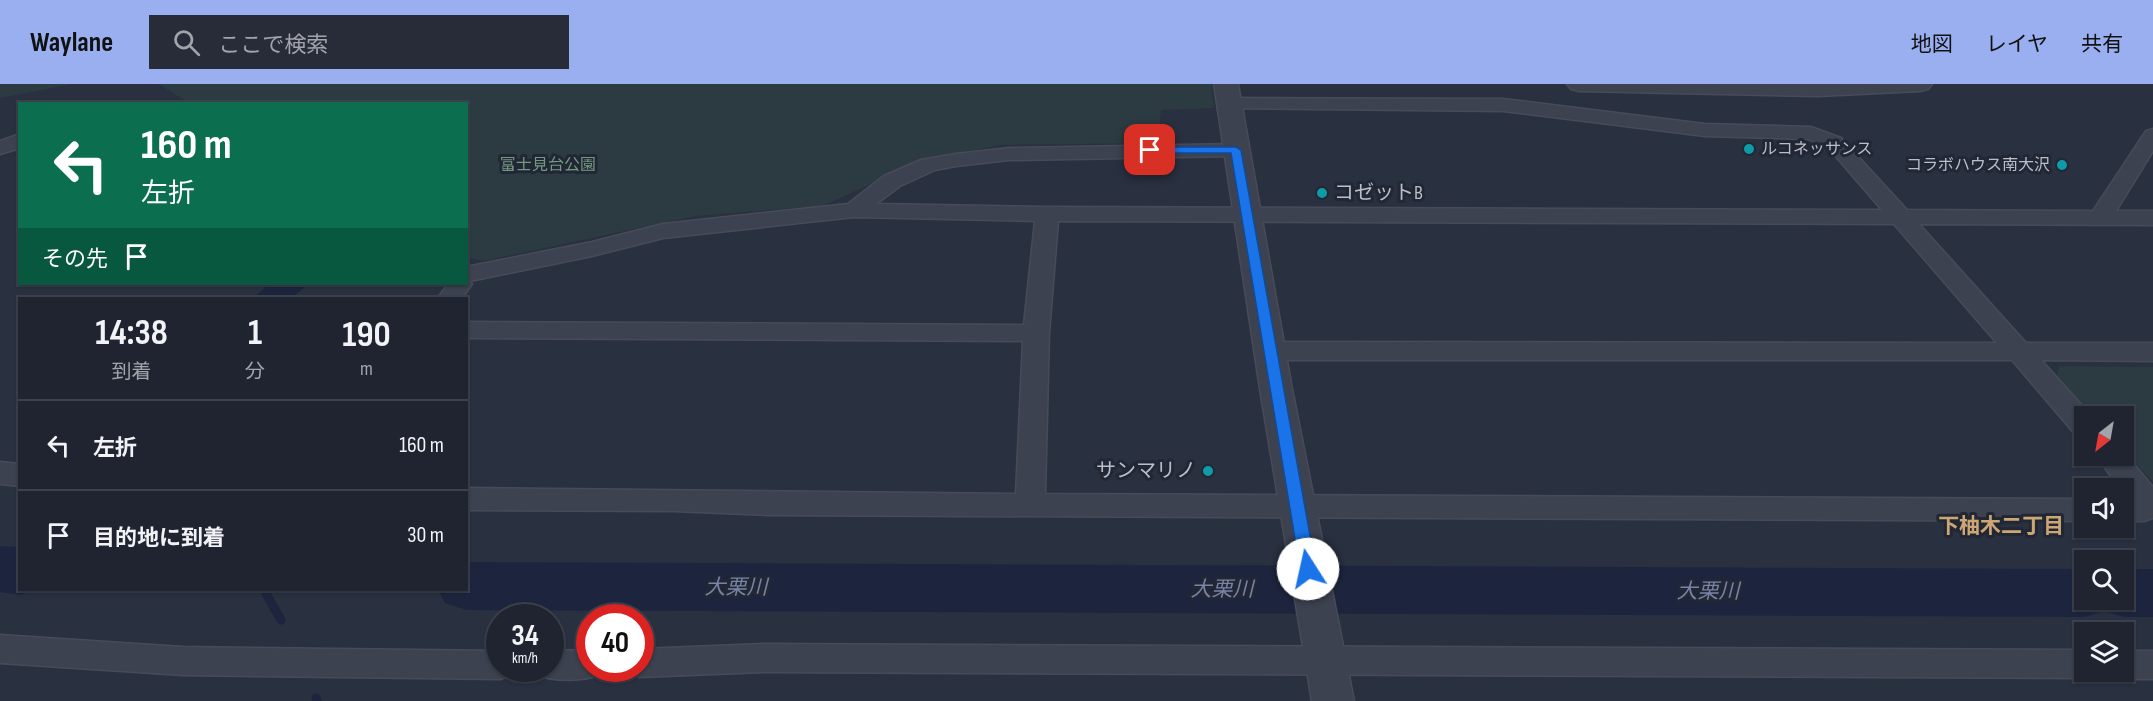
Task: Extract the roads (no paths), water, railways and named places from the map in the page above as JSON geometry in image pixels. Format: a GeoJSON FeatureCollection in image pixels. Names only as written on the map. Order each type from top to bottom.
{"type":"FeatureCollection","features":[{"type":"Feature","properties":{"kind":"street"},"geometry":{"type":"LineString","coordinates":[[1579,84],[1818,89],[1920,84]]}},
{"type":"Feature","properties":{"kind":"street"},"geometry":{"type":"LineString","coordinates":[[1332,701],[1270,351],[1228,94],[1503,105],[1705,130],[1811,133],[1834,142],[2074,415]]}},
{"type":"Feature","properties":{"kind":"street"},"geometry":{"type":"LineString","coordinates":[[2100,218],[2153,135]]}},
{"type":"Feature","properties":{"kind":"street"},"geometry":{"type":"LineString","coordinates":[[0,148],[18,141]]}},
{"type":"Feature","properties":{"kind":"street"},"geometry":{"type":"LineString","coordinates":[[854,210],[892,181],[929,165],[956,160],[1053,152],[1236,150]]}},
{"type":"Feature","properties":{"kind":"street"},"geometry":{"type":"LineString","coordinates":[[468,274],[592,249],[663,231],[854,210],[1047,213],[2153,218]]}},
{"type":"Feature","properties":{"kind":"street"},"geometry":{"type":"LineString","coordinates":[[1030,504],[1036,333],[1047,213]]}},
{"type":"Feature","properties":{"kind":"street"},"geometry":{"type":"LineString","coordinates":[[468,330],[1036,333]]}},
{"type":"Feature","properties":{"kind":"street"},"geometry":{"type":"LineString","coordinates":[[1270,351],[2153,352]]}},
{"type":"Feature","properties":{"kind":"street"},"geometry":{"type":"LineString","coordinates":[[2118,466],[2129,478]]}},
{"type":"Feature","properties":{"kind":"street"},"geometry":{"type":"LineString","coordinates":[[0,473],[18,475]]}},
{"type":"Feature","properties":{"kind":"street"},"geometry":{"type":"LineString","coordinates":[[2134,484],[2149,502],[2144,510],[2134,510]]}},
{"type":"Feature","properties":{"kind":"street"},"geometry":{"type":"LineString","coordinates":[[468,499],[674,500],[770,504],[2074,510]]}},
{"type":"Feature","properties":{"kind":"street"},"geometry":{"type":"LineString","coordinates":[[654,662],[764,658],[1323,647],[2074,664]]}},
{"type":"Feature","properties":{"kind":"street"},"geometry":{"type":"LineString","coordinates":[[0,649],[183,661],[486,665]]}},
{"type":"Feature","properties":{"kind":"street"},"geometry":{"type":"LineString","coordinates":[[2134,665],[2153,665]]}},
{"type":"Feature","properties":{"kind":"water"},"geometry":{"type":"Polygon","coordinates":[[[268,285],[307,285],[293,297],[254,297],[268,285]]]}},
{"type":"Feature","properties":{"kind":"waterway","name":"大栗川"},"geometry":{"type":"LineString","coordinates":[[0,569],[18,571]]}},
{"type":"Feature","properties":{"kind":"waterway","name":"大栗川"},"geometry":{"type":"LineString","coordinates":[[468,586],[2074,593]]}},
{"type":"Feature","properties":{"kind":"waterway"},"geometry":{"type":"LineString","coordinates":[[265,591],[281,620]]}},
{"type":"Feature","properties":{"kind":"waterway","name":"大栗川"},"geometry":{"type":"LineString","coordinates":[[2134,593],[2153,593]]}},
{"type":"Feature","properties":{"kind":"place","name":"ルコネッサンス"},"geometry":{"type":"Point","coordinates":[1749,149]}},
{"type":"Feature","properties":{"kind":"place","name":"コラボハウス南大沢"},"geometry":{"type":"Point","coordinates":[2062,165]}},
{"type":"Feature","properties":{"kind":"place","name":"コゼットB"},"geometry":{"type":"Point","coordinates":[1322,193]}},
{"type":"Feature","properties":{"kind":"place","name":"サンマリノ"},"geometry":{"type":"Point","coordinates":[1208,471]}},
{"type":"Feature","properties":{"kind":"district","name":"下柚木二丁目"},"geometry":{"type":"Point","coordinates":[2001,526]}},
{"type":"Feature","properties":{"kind":"park label","name":"富士見台公園"},"geometry":{"type":"Point","coordinates":[548,165]}}]}
